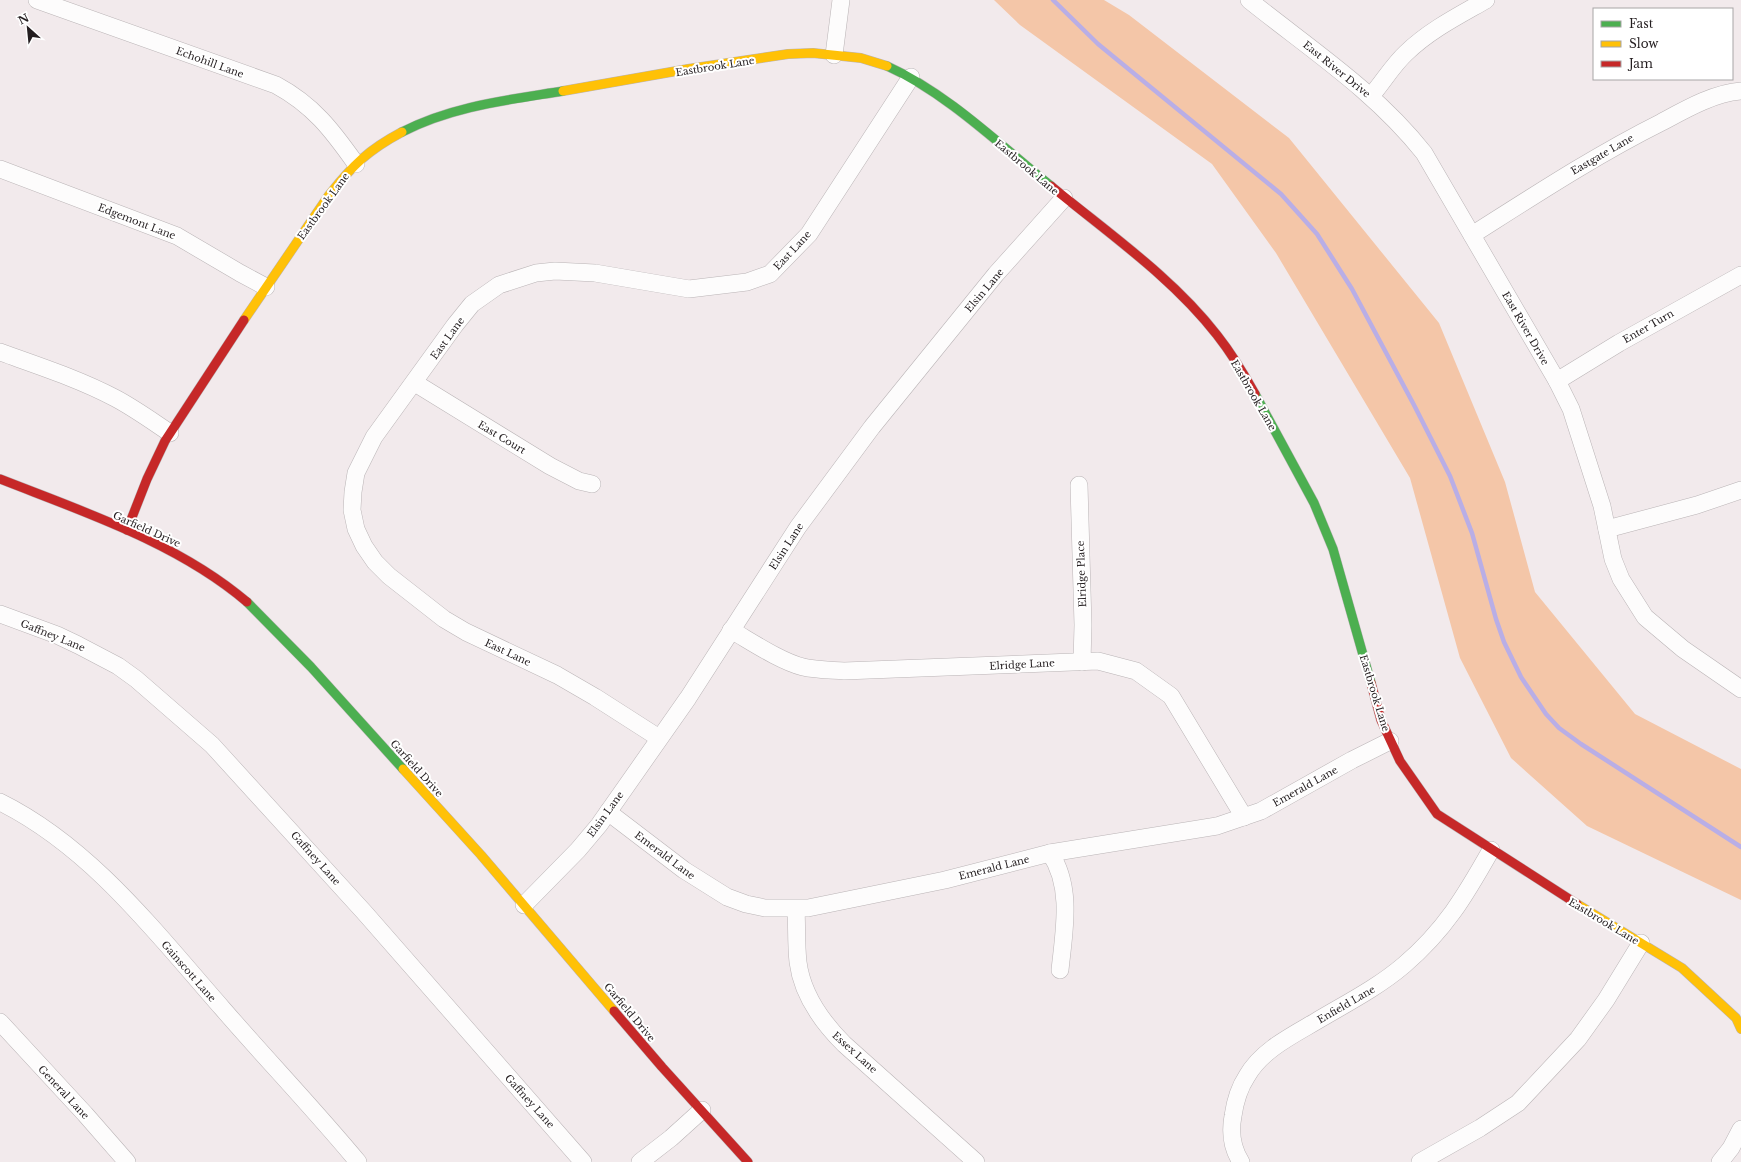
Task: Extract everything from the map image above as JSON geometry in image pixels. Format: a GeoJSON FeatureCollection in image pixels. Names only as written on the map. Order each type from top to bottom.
{"type":"FeatureCollection","features":[{"type":"Feature","properties":{"kind":"street","name":"Echohill Lane"},"geometry":{"type":"LineString","coordinates":[[37,0],[276,85],[294,95],[323,120],[356,164]]}},
{"type":"Feature","properties":{"kind":"street"},"geometry":{"type":"LineString","coordinates":[[834,55],[841,0]]}},
{"type":"Feature","properties":{"kind":"street","name":"East River Drive"},"geometry":{"type":"LineString","coordinates":[[1249,0],[1371,96],[1406,130],[1424,153],[1557,381],[1571,409],[1602,506],[1613,559],[1621,579],[1646,617],[1683,649],[1741,689]]}},
{"type":"Feature","properties":{"kind":"street"},"geometry":{"type":"LineString","coordinates":[[1371,96],[1405,54],[1418,42],[1448,20],[1486,0]]}},
{"type":"Feature","properties":{"kind":"street","name":"Eastbrook Lane"},"geometry":{"type":"LineString","coordinates":[[127,530],[147,479],[170,433],[266,287],[329,195],[356,164],[379,144],[421,122],[475,106],[739,61],[788,54],[813,53],[861,58],[884,65],[911,77],[948,103],[1148,265],[1185,299],[1217,335],[1244,374],[1304,483],[1324,525],[1348,598],[1381,720],[1400,761],[1413,782],[1437,814],[1491,850],[1682,968],[1736,1018],[1741,1029]]}},
{"type":"Feature","properties":{"kind":"street","name":"East Lane"},"geometry":{"type":"LineString","coordinates":[[659,738],[595,697],[557,675],[477,638],[444,619],[389,576],[375,562],[367,551],[356,529],[352,510],[356,472],[374,437],[415,383],[438,348],[472,304],[499,285],[536,273],[555,271],[575,271],[688,288],[747,282],[770,274],[809,234],[911,77]]}},
{"type":"Feature","properties":{"kind":"street","name":"Eastgate Lane"},"geometry":{"type":"LineString","coordinates":[[1472,235],[1559,179],[1621,142],[1717,96],[1741,91]]}},
{"type":"Feature","properties":{"kind":"street","name":"Edgemont Lane"},"geometry":{"type":"LineString","coordinates":[[0,169],[177,236],[240,274],[266,287]]}},
{"type":"Feature","properties":{"kind":"street","name":"Elsin Lane"},"geometry":{"type":"LineString","coordinates":[[524,905],[578,850],[599,825],[688,698],[807,514],[872,427],[996,274],[1064,198]]}},
{"type":"Feature","properties":{"kind":"street","name":"Enter Turn"},"geometry":{"type":"LineString","coordinates":[[1557,381],[1619,343],[1741,274]]}},
{"type":"Feature","properties":{"kind":"street"},"geometry":{"type":"LineString","coordinates":[[0,352],[73,379],[108,394],[130,406],[170,433]]}},
{"type":"Feature","properties":{"kind":"street","name":"East Court"},"geometry":{"type":"LineString","coordinates":[[415,383],[550,466],[579,481],[592,484]]}},
{"type":"Feature","properties":{"kind":"street","name":"Garfield Drive"},"geometry":{"type":"LineString","coordinates":[[0,479],[127,530],[167,548],[228,586],[256,611],[311,667],[524,905],[657,1061],[748,1162]]}},
{"type":"Feature","properties":{"kind":"street","name":"Elridge Place"},"geometry":{"type":"LineString","coordinates":[[1079,485],[1083,625],[1082,662]]}},
{"type":"Feature","properties":{"kind":"street"},"geometry":{"type":"LineString","coordinates":[[1607,529],[1697,505],[1741,490]]}},
{"type":"Feature","properties":{"kind":"street","name":"Gaffney Lane"},"geometry":{"type":"LineString","coordinates":[[0,614],[78,644],[118,666],[136,679],[212,745],[332,876],[583,1162]]}},
{"type":"Feature","properties":{"kind":"street","name":"Elridge Lane"},"geometry":{"type":"LineString","coordinates":[[731,630],[777,655],[803,667],[822,670],[844,671],[1098,662],[1136,671],[1171,696],[1244,817]]}},
{"type":"Feature","properties":{"kind":"street","name":"Emerald Lane"},"geometry":{"type":"LineString","coordinates":[[608,812],[684,870],[727,897],[746,904],[765,908],[796,909],[830,904],[944,880],[1050,853],[1217,826],[1261,811],[1352,760],[1390,742]]}},
{"type":"Feature","properties":{"kind":"street","name":"Gainscott Lane"},"geometry":{"type":"LineString","coordinates":[[0,802],[28,817],[48,831],[86,861],[105,879],[157,933],[259,1050],[325,1122],[358,1162]]}},
{"type":"Feature","properties":{"kind":"street","name":"Enfield Lane"},"geometry":{"type":"LineString","coordinates":[[1241,1162],[1233,1144],[1231,1125],[1234,1107],[1239,1091],[1250,1071],[1258,1062],[1285,1039],[1372,989],[1405,964],[1434,937],[1455,910],[1491,850]]}},
{"type":"Feature","properties":{"kind":"street"},"geometry":{"type":"LineString","coordinates":[[1050,853],[1058,864],[1064,886],[1065,921],[1060,970]]}},
{"type":"Feature","properties":{"kind":"street","name":"Essex Lane"},"geometry":{"type":"LineString","coordinates":[[796,909],[798,963],[808,995],[817,1012],[829,1029],[976,1162]]}},
{"type":"Feature","properties":{"kind":"street"},"geometry":{"type":"LineString","coordinates":[[1420,1162],[1480,1128],[1518,1103],[1578,1039],[1606,1000],[1641,943]]}},
{"type":"Feature","properties":{"kind":"street","name":"General Lane"},"geometry":{"type":"LineString","coordinates":[[0,1022],[101,1131],[127,1162]]}},
{"type":"Feature","properties":{"kind":"street"},"geometry":{"type":"LineString","coordinates":[[640,1162],[671,1138],[702,1110]]}},
{"type":"Feature","properties":{"kind":"street"},"geometry":{"type":"LineString","coordinates":[[1720,1162],[1731,1148],[1741,1129]]}},
{"type":"Feature","properties":{"kind":"shaded area"},"geometry":{"type":"Polygon","coordinates":[[[994,0],[1104,0],[1129,15],[1289,138],[1439,323],[1505,482],[1535,592],[1635,714],[1741,769],[1741,900],[1587,826],[1511,758],[1460,658],[1410,478],[1276,253],[1212,164],[1020,25],[994,0]]]}},
{"type":"Feature","properties":{"kind":"waterway"},"geometry":{"type":"LineString","coordinates":[[1053,0],[1098,44],[1281,194],[1317,234],[1352,289],[1450,476],[1472,533],[1504,642],[1521,677],[1546,714],[1559,728],[1581,744],[1741,847]]}},
{"type":"Feature","properties":{"kind":"traffic: fast"},"geometry":{"type":"LineString","coordinates":[[887,66],[931,90],[952,105],[1051,186]]}},
{"type":"Feature","properties":{"kind":"traffic: fast"},"geometry":{"type":"LineString","coordinates":[[402,132],[421,123],[460,110],[501,101],[563,91]]}},
{"type":"Feature","properties":{"kind":"traffic: fast"},"geometry":{"type":"LineString","coordinates":[[1255,394],[1314,503],[1333,549],[1371,683]]}},
{"type":"Feature","properties":{"kind":"traffic: fast"},"geometry":{"type":"LineString","coordinates":[[247,602],[311,667],[403,769]]}},
{"type":"Feature","properties":{"kind":"traffic: slow"},"geometry":{"type":"LineString","coordinates":[[563,91],[688,69],[788,54],[813,53],[861,58],[887,66]]}},
{"type":"Feature","properties":{"kind":"traffic: slow"},"geometry":{"type":"LineString","coordinates":[[244,320],[338,184],[370,152],[402,132]]}},
{"type":"Feature","properties":{"kind":"traffic: slow"},"geometry":{"type":"LineString","coordinates":[[403,769],[481,855],[614,1011]]}},
{"type":"Feature","properties":{"kind":"traffic: slow"},"geometry":{"type":"LineString","coordinates":[[1577,904],[1682,968],[1736,1018],[1741,1029]]}},
{"type":"Feature","properties":{"kind":"traffic: jam"},"geometry":{"type":"LineString","coordinates":[[1051,186],[1138,256],[1180,294],[1217,335],[1238,364],[1255,394]]}},
{"type":"Feature","properties":{"kind":"traffic: jam"},"geometry":{"type":"LineString","coordinates":[[127,530],[147,479],[165,441],[244,320]]}},
{"type":"Feature","properties":{"kind":"traffic: jam"},"geometry":{"type":"LineString","coordinates":[[0,479],[97,517],[161,546],[220,581],[247,602]]}},
{"type":"Feature","properties":{"kind":"traffic: jam"},"geometry":{"type":"LineString","coordinates":[[1371,683],[1381,720],[1400,761],[1437,814],[1577,904]]}},
{"type":"Feature","properties":{"kind":"traffic: jam"},"geometry":{"type":"LineString","coordinates":[[614,1011],[662,1067],[748,1162]]}}]}
